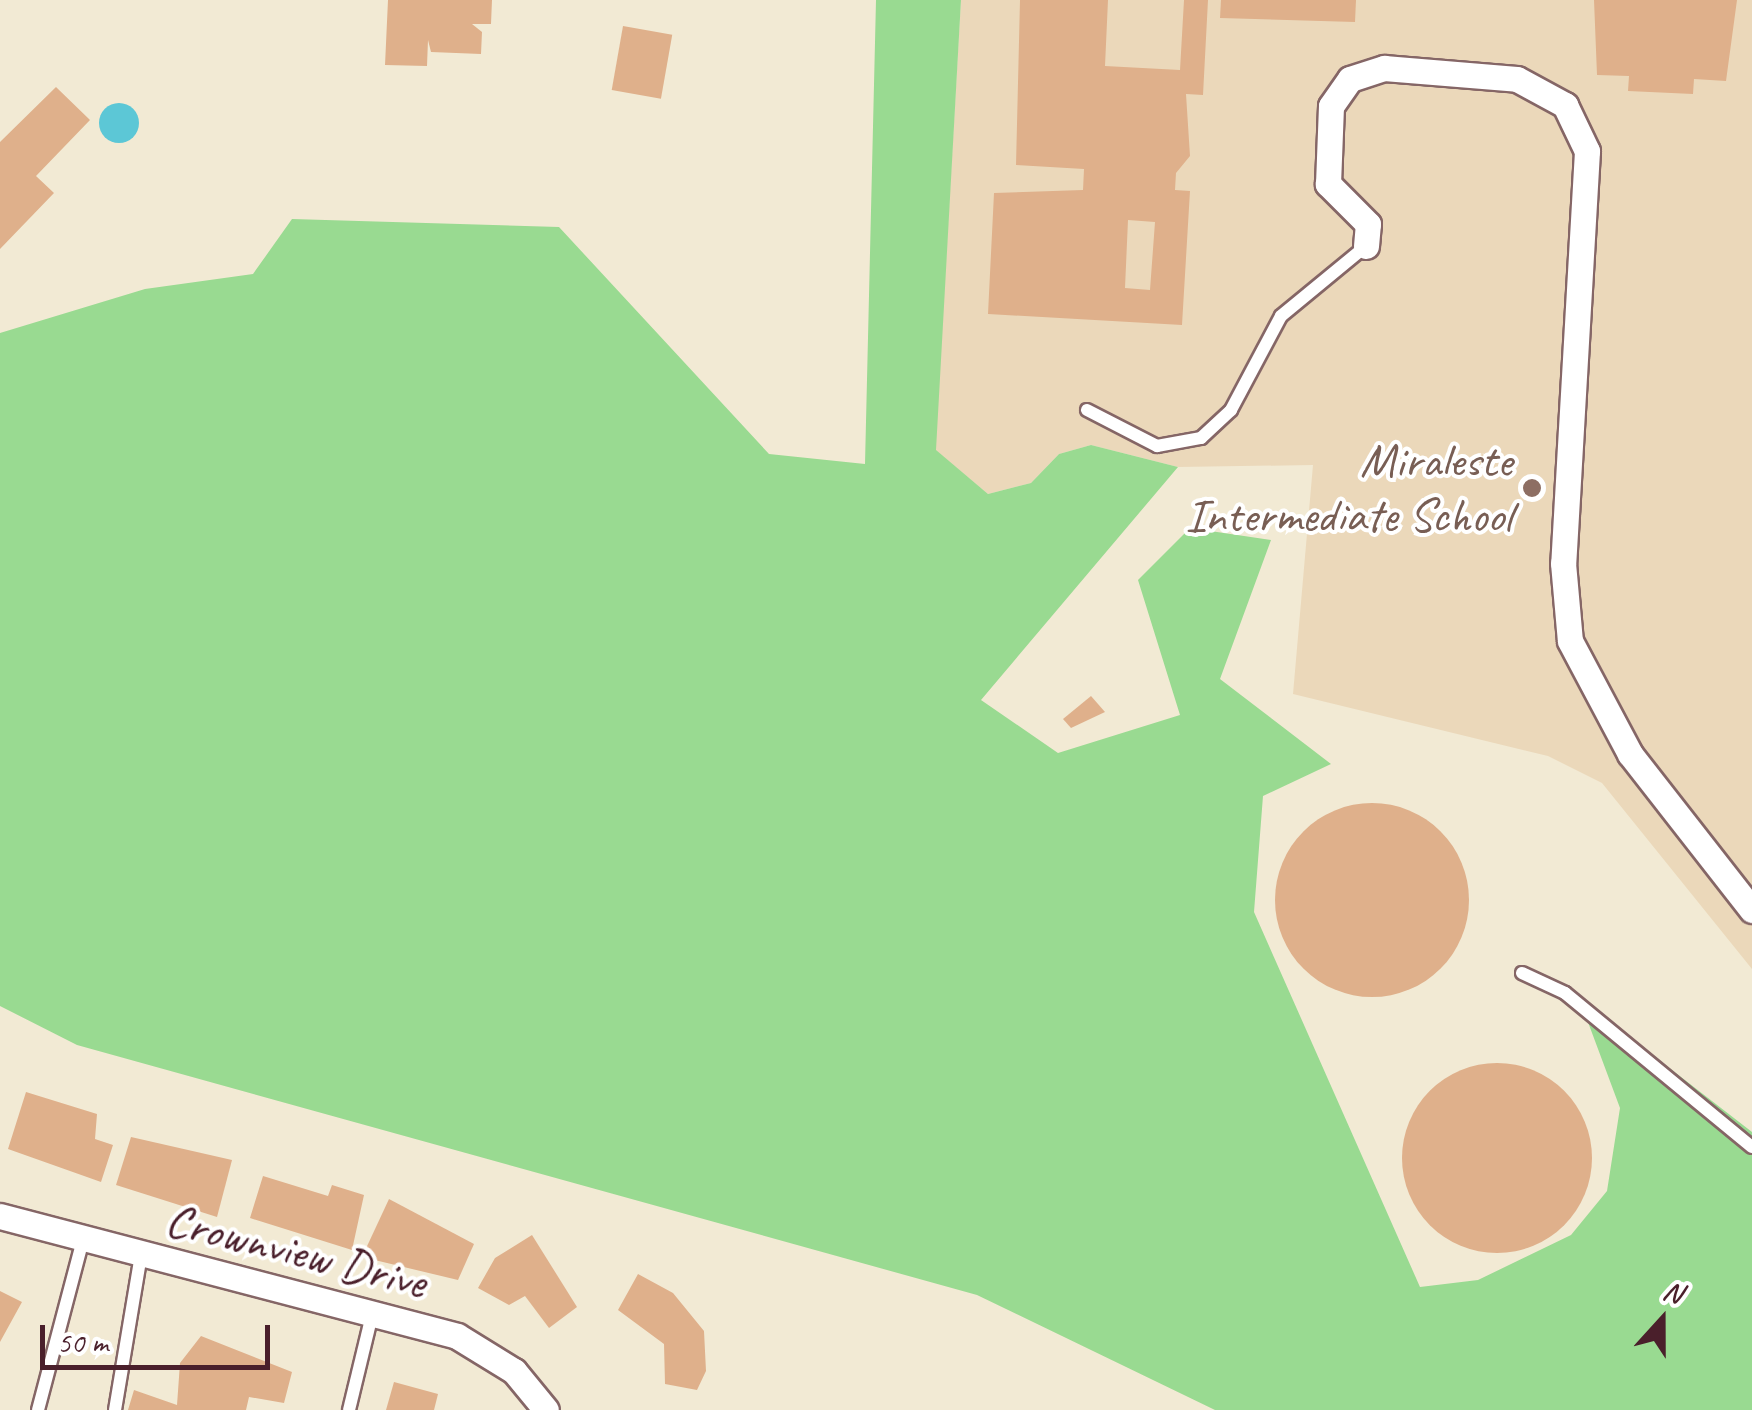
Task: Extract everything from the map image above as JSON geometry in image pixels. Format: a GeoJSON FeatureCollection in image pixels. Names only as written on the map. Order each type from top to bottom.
{"type":"FeatureCollection","features":[{"type":"Feature","properties":{"kind":"street"},"geometry":{"type":"LineString","coordinates":[[1366,246],[1368,224],[1328,184],[1331,106],[1350,79],[1384,68],[1518,78],[1565,105],[1587,151],[1563,563],[1570,641],[1630,754],[1752,910]]}},
{"type":"Feature","properties":{"kind":"street","name":"Crownview Drive"},"geometry":{"type":"LineString","coordinates":[[0,1216],[458,1336],[514,1370],[546,1410]]}},
{"type":"Feature","properties":{"kind":"lane"},"geometry":{"type":"LineString","coordinates":[[1087,410],[1157,446],[1200,438],[1230,410],[1281,316],[1366,246]]}},
{"type":"Feature","properties":{"kind":"lane"},"geometry":{"type":"LineString","coordinates":[[1522,973],[1566,993],[1752,1147]]}},
{"type":"Feature","properties":{"kind":"lane"},"geometry":{"type":"LineString","coordinates":[[38,1410],[83,1240]]}},
{"type":"Feature","properties":{"kind":"lane"},"geometry":{"type":"LineString","coordinates":[[115,1410],[141,1255]]}},
{"type":"Feature","properties":{"kind":"lane"},"geometry":{"type":"LineString","coordinates":[[349,1410],[372,1314]]}},
{"type":"Feature","properties":{"kind":"shaded area","name":"Miraleste Intermediate School"},"geometry":{"type":"Polygon","coordinates":[[[961,0],[1752,0],[1752,969],[1602,783],[1548,756],[1293,694],[1313,465],[1178,467],[1091,445],[1059,454],[1031,483],[988,494],[935,450],[961,0]]]}},
{"type":"Feature","properties":{"kind":"green space"},"geometry":{"type":"Polygon","coordinates":[[[876,0],[961,0],[936,450],[988,494],[1031,483],[1059,454],[1091,445],[1178,467],[981,700],[1058,753],[1180,715],[1138,580],[1190,528],[1271,540],[1220,679],[1331,764],[1263,796],[1254,912],[1420,1287],[1478,1280],[1571,1235],[1607,1191],[1620,1108],[1579,998],[1752,1132],[1752,1410],[1215,1410],[977,1295],[77,1045],[0,1006],[0,333],[145,289],[253,274],[292,219],[559,227],[769,454],[865,464],[876,0]]]}},
{"type":"Feature","properties":{"kind":"water"},"geometry":{"type":"Polygon","coordinates":[[[119,103],[133,109],[139,123],[133,137],[119,143],[105,137],[99,123],[105,109],[119,103]]]}},
{"type":"Feature","properties":{"kind":"building"},"geometry":{"type":"Polygon","coordinates":[[[388,0],[492,0],[491,24],[472,24],[482,32],[481,54],[431,52],[428,40],[427,66],[385,65],[388,0]]]}},
{"type":"Feature","properties":{"kind":"building"},"geometry":{"type":"Polygon","coordinates":[[[1020,0],[1108,0],[1105,66],[1180,70],[1184,0],[1208,0],[1203,95],[1186,94],[1190,156],[1176,173],[1175,190],[1190,191],[1182,325],[988,314],[994,193],[1083,190],[1084,169],[1016,165],[1020,0]],[[1128,220],[1125,288],[1150,290],[1155,222],[1128,220]]]}},
{"type":"Feature","properties":{"kind":"building"},"geometry":{"type":"Polygon","coordinates":[[[1221,0],[1356,0],[1355,22],[1220,18],[1221,0]]]}},
{"type":"Feature","properties":{"kind":"building"},"geometry":{"type":"Polygon","coordinates":[[[1594,0],[1737,0],[1726,81],[1694,79],[1693,94],[1628,91],[1629,76],[1597,75],[1594,0]]]}},
{"type":"Feature","properties":{"kind":"building"},"geometry":{"type":"Polygon","coordinates":[[[623,26],[672,35],[661,99],[612,90],[623,26]]]}},
{"type":"Feature","properties":{"kind":"building"},"geometry":{"type":"Polygon","coordinates":[[[56,87],[90,120],[36,176],[54,193],[0,249],[0,142],[56,87]]]}},
{"type":"Feature","properties":{"kind":"building"},"geometry":{"type":"Polygon","coordinates":[[[1091,696],[1105,712],[1071,728],[1063,719],[1091,696]]]}},
{"type":"Feature","properties":{"kind":"building"},"geometry":{"type":"Polygon","coordinates":[[[1372,803],[1409,810],[1441,831],[1462,863],[1469,900],[1462,937],[1441,969],[1409,990],[1372,997],[1335,990],[1303,969],[1282,937],[1275,900],[1282,863],[1303,831],[1335,810],[1372,803]]]}},
{"type":"Feature","properties":{"kind":"building"},"geometry":{"type":"Polygon","coordinates":[[[1497,1063],[1533,1070],[1564,1091],[1585,1122],[1592,1158],[1585,1194],[1564,1225],[1533,1246],[1497,1253],[1461,1246],[1430,1225],[1409,1194],[1402,1158],[1409,1122],[1430,1091],[1461,1070],[1497,1063]]]}},
{"type":"Feature","properties":{"kind":"building"},"geometry":{"type":"Polygon","coordinates":[[[26,1092],[97,1114],[95,1139],[113,1145],[101,1182],[8,1149],[26,1092]]]}},
{"type":"Feature","properties":{"kind":"building"},"geometry":{"type":"Polygon","coordinates":[[[131,1137],[232,1160],[217,1217],[116,1185],[131,1137]]]}},
{"type":"Feature","properties":{"kind":"building"},"geometry":{"type":"Polygon","coordinates":[[[263,1176],[328,1196],[332,1185],[364,1195],[352,1250],[250,1218],[263,1176]]]}},
{"type":"Feature","properties":{"kind":"building"},"geometry":{"type":"Polygon","coordinates":[[[389,1199],[474,1244],[458,1280],[362,1257],[389,1199]]]}},
{"type":"Feature","properties":{"kind":"building"},"geometry":{"type":"Polygon","coordinates":[[[532,1235],[577,1307],[549,1328],[525,1296],[509,1305],[478,1288],[495,1258],[532,1235]]]}},
{"type":"Feature","properties":{"kind":"building"},"geometry":{"type":"Polygon","coordinates":[[[638,1274],[673,1293],[704,1331],[706,1371],[697,1390],[665,1384],[664,1344],[618,1310],[638,1274]]]}},
{"type":"Feature","properties":{"kind":"building"},"geometry":{"type":"Polygon","coordinates":[[[0,1291],[22,1302],[0,1342],[0,1291]]]}},
{"type":"Feature","properties":{"kind":"building"},"geometry":{"type":"Polygon","coordinates":[[[201,1336],[292,1372],[284,1403],[249,1397],[246,1410],[128,1410],[134,1390],[177,1405],[180,1363],[201,1336]]]}},
{"type":"Feature","properties":{"kind":"building"},"geometry":{"type":"Polygon","coordinates":[[[394,1382],[438,1394],[434,1410],[386,1410],[394,1382]]]}},
{"type":"Feature","properties":{"kind":"place","name":"Miraleste Intermediate School"},"geometry":{"type":"Point","coordinates":[1532,488]}}]}
